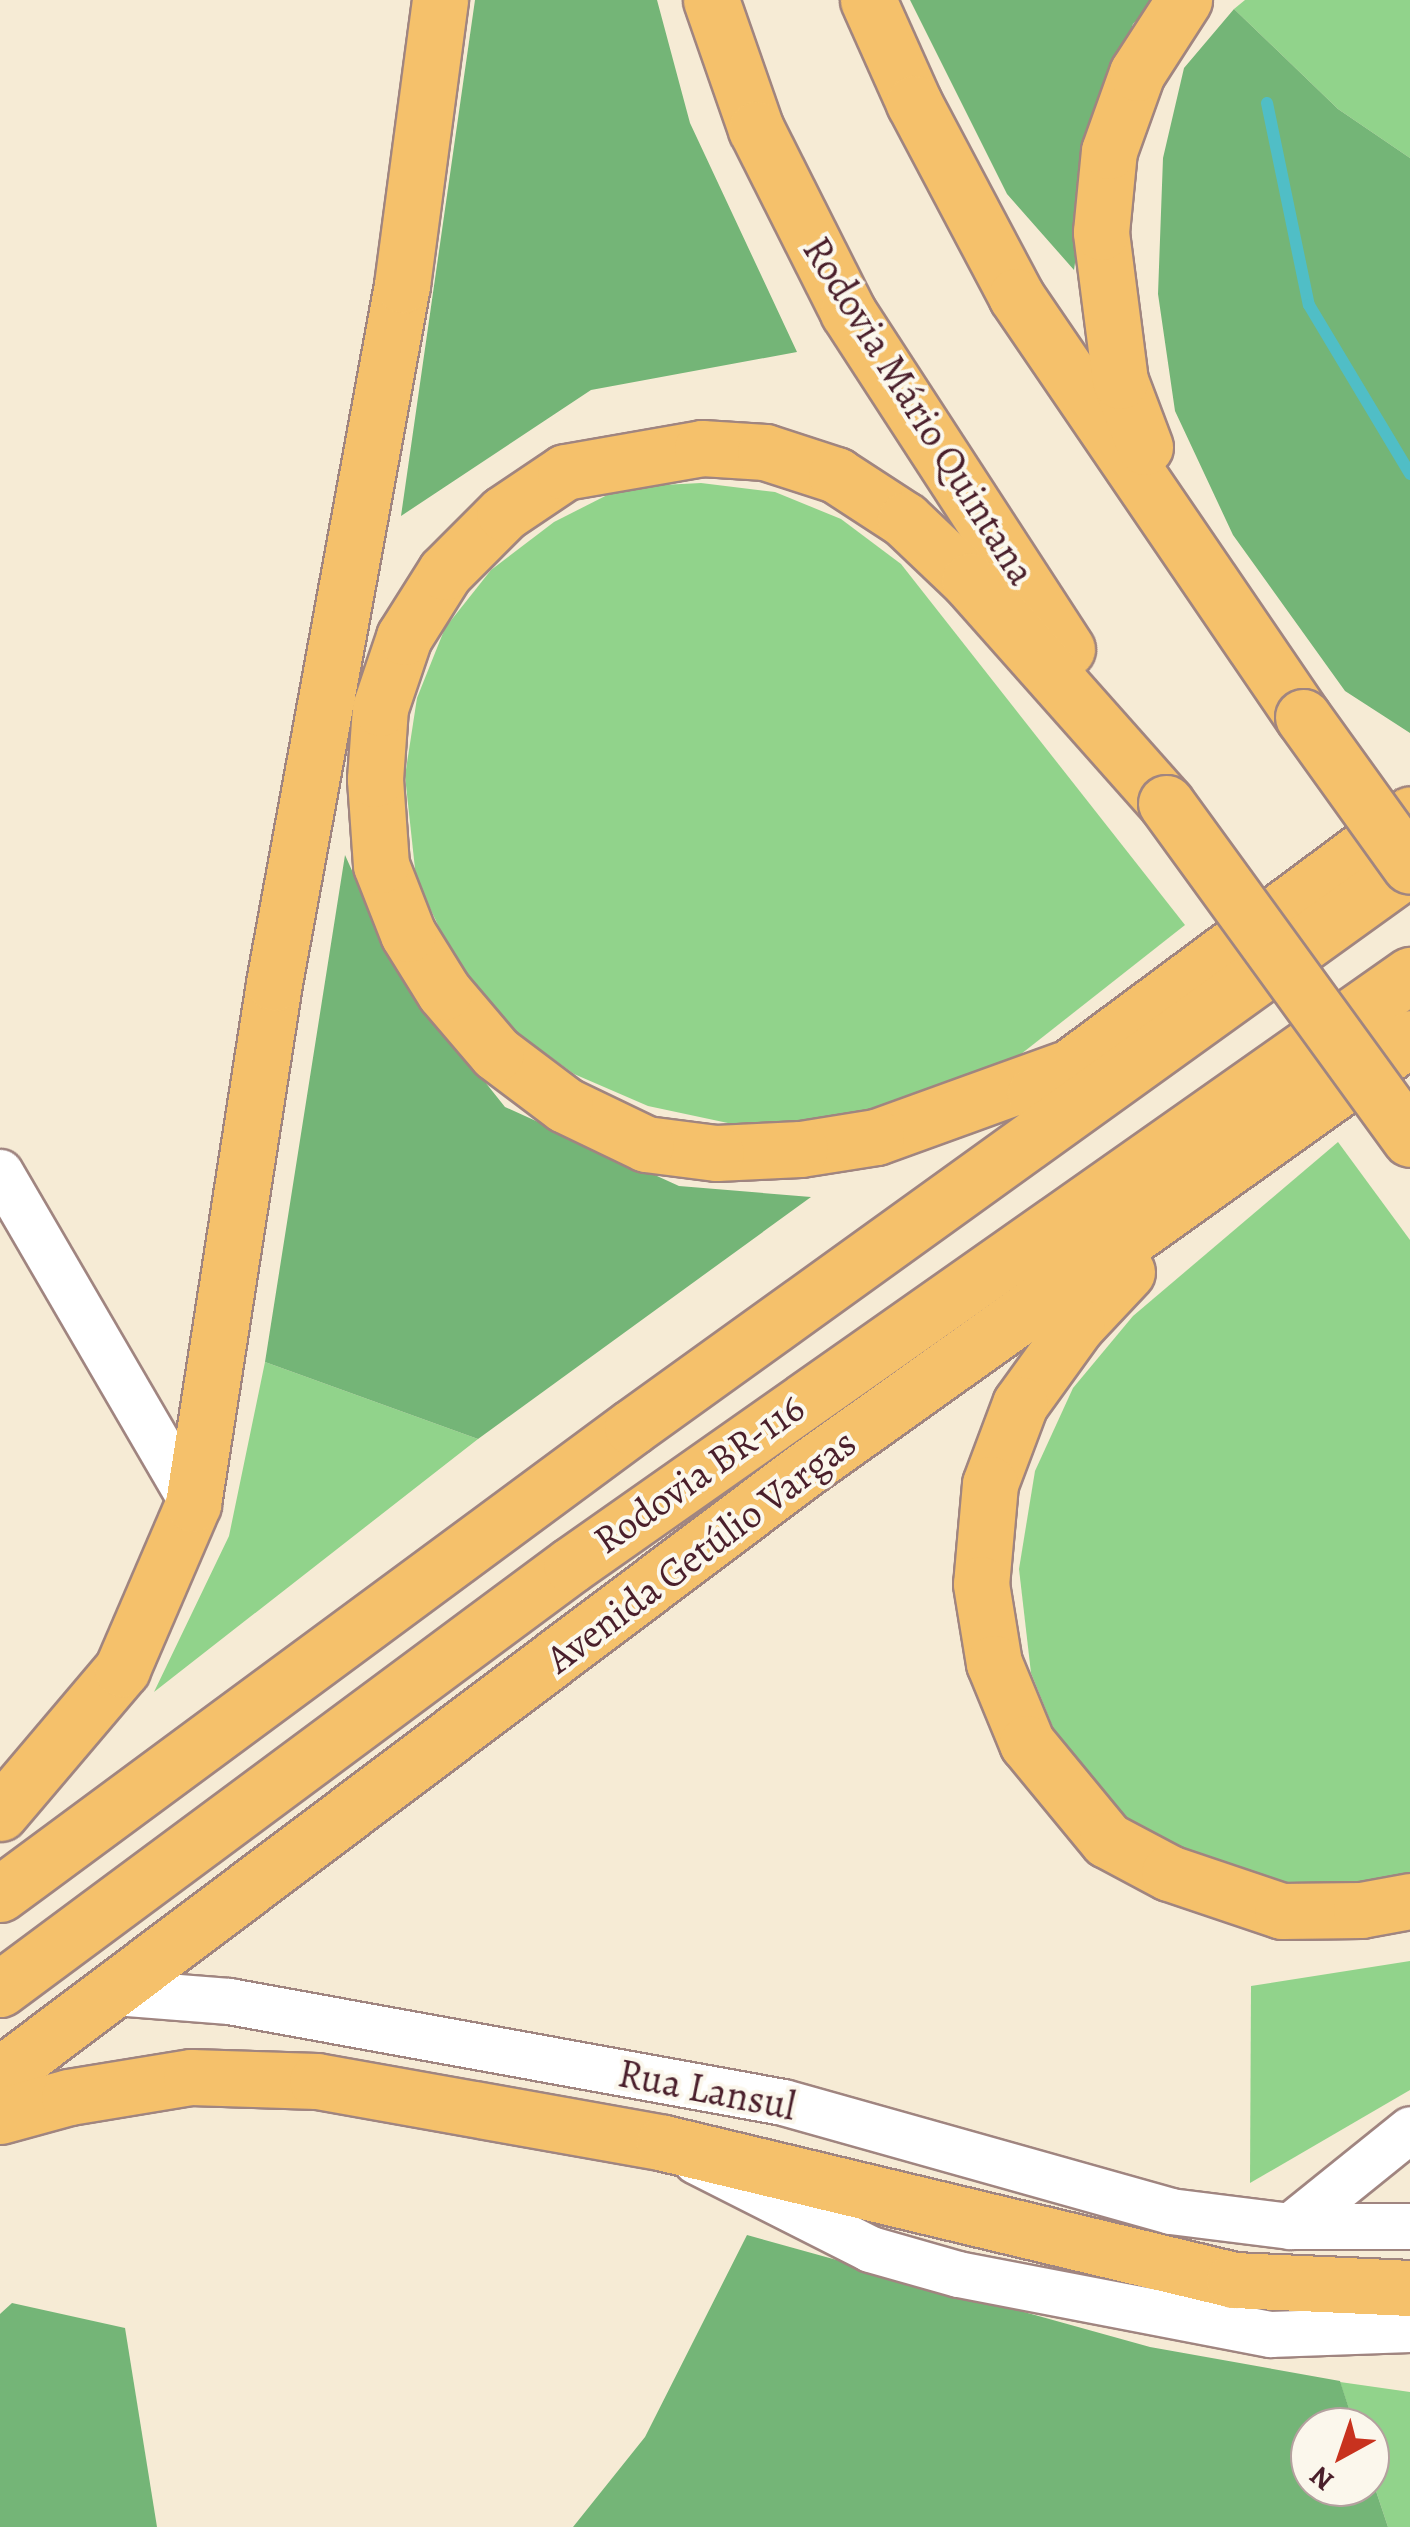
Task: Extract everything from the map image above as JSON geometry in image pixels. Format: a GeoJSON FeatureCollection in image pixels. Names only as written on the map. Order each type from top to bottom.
{"type":"FeatureCollection","features":[{"type":"Feature","properties":{"kind":"highway"},"geometry":{"type":"LineString","coordinates":[[0,1813],[122,1669],[193,1504],[274,983],[402,285],[440,0]]}},
{"type":"Feature","properties":{"kind":"highway","name":"Rodovia Mário Quintana"},"geometry":{"type":"LineString","coordinates":[[710,0],[756,129],[848,312],[1166,803]]}},
{"type":"Feature","properties":{"kind":"highway"},"geometry":{"type":"LineString","coordinates":[[868,0],[914,103],[1016,296],[1176,525],[1303,717],[1410,866]]}},
{"type":"Feature","properties":{"kind":"highway"},"geometry":{"type":"LineString","coordinates":[[1176,525],[1120,381],[1101,232],[1110,151],[1136,73],[1184,0]]}},
{"type":"Feature","properties":{"kind":"highway"},"geometry":{"type":"LineString","coordinates":[[1064,1069],[876,1137],[800,1149],[716,1153],[646,1144],[565,1106],[496,1052],[444,992],[408,934],[380,864],[375,779],[380,708],[404,638],[457,560],[504,513],[566,472],[702,448],[765,452],[836,475],[905,520],[969,581],[1166,803],[1410,1139]]}},
{"type":"Feature","properties":{"kind":"highway","name":"Rodovia BR-116"},"geometry":{"type":"LineString","coordinates":[[632,1427],[1064,1069],[1410,815]]}},
{"type":"Feature","properties":{"kind":"highway","name":"Rodovia BR-116"},"geometry":{"type":"LineString","coordinates":[[0,1894],[632,1427],[1410,866]]}},
{"type":"Feature","properties":{"kind":"highway","name":"Rodovia BR-116"},"geometry":{"type":"LineString","coordinates":[[0,1988],[571,1565],[1410,976]]}},
{"type":"Feature","properties":{"kind":"highway","name":"Avenida Getúlio Vargas"},"geometry":{"type":"LineString","coordinates":[[0,2075],[804,1470],[1207,1189],[1410,1038]]}},
{"type":"Feature","properties":{"kind":"highway"},"geometry":{"type":"LineString","coordinates":[[804,1470],[1057,1248],[1138,1165]]}},
{"type":"Feature","properties":{"kind":"highway"},"geometry":{"type":"LineString","coordinates":[[1207,1189],[1077,1325],[1020,1404],[990,1484],[981,1584],[994,1664],[1027,1743],[1107,1840],[1169,1873],[1282,1911],[1361,1910],[1410,1901]]}},
{"type":"Feature","properties":{"kind":"highway"},"geometry":{"type":"LineString","coordinates":[[0,2116],[69,2096],[191,2076],[317,2082],[664,2143],[1234,2280],[1410,2288]]}},
{"type":"Feature","properties":{"kind":"street"},"geometry":{"type":"LineString","coordinates":[[0,1172],[193,1504]]}},
{"type":"Feature","properties":{"kind":"street","name":"Rua Lansul"},"geometry":{"type":"LineString","coordinates":[[115,1992],[228,2001],[783,2102],[1170,2211],[1290,2226],[1410,2226]]}},
{"type":"Feature","properties":{"kind":"street"},"geometry":{"type":"LineString","coordinates":[[1290,2226],[1410,2130]]}},
{"type":"Feature","properties":{"kind":"street","name":"Rua Lansul"},"geometry":{"type":"LineString","coordinates":[[664,2143],[758,2197],[870,2249],[958,2274],[1270,2334],[1410,2329]]}},
{"type":"Feature","properties":{"kind":"green space"},"geometry":{"type":"Polygon","coordinates":[[[475,0],[657,0],[690,123],[797,352],[591,390],[401,516],[475,0]]]}},
{"type":"Feature","properties":{"kind":"green space"},"geometry":{"type":"Polygon","coordinates":[[[910,0],[1156,0],[1133,24],[1092,142],[1074,270],[1007,194],[910,0]]]}},
{"type":"Feature","properties":{"kind":"green space"},"geometry":{"type":"Polygon","coordinates":[[[1245,0],[1410,0],[1410,158],[1338,109],[1234,9],[1245,0]]]}},
{"type":"Feature","properties":{"kind":"green space"},"geometry":{"type":"Polygon","coordinates":[[[1234,9],[1338,109],[1410,158],[1410,733],[1345,691],[1233,535],[1175,411],[1158,294],[1163,158],[1184,68],[1234,9]]]}},
{"type":"Feature","properties":{"kind":"green space"},"geometry":{"type":"Polygon","coordinates":[[[701,483],[775,492],[841,519],[901,564],[1185,925],[997,1073],[861,1114],[742,1126],[648,1106],[574,1074],[515,1031],[457,966],[416,878],[405,776],[417,698],[445,628],[491,570],[554,522],[623,487],[701,483]]]}},
{"type":"Feature","properties":{"kind":"green space"},"geometry":{"type":"Polygon","coordinates":[[[345,855],[398,973],[505,1107],[679,1186],[811,1197],[478,1439],[265,1362],[345,855]]]}},
{"type":"Feature","properties":{"kind":"green space"},"geometry":{"type":"Polygon","coordinates":[[[1338,1142],[1410,1240],[1410,1878],[1269,1891],[1181,1858],[1106,1805],[1058,1740],[1031,1673],[1019,1569],[1035,1471],[1073,1388],[1133,1316],[1338,1142]]]}},
{"type":"Feature","properties":{"kind":"green space"},"geometry":{"type":"Polygon","coordinates":[[[265,1362],[478,1439],[154,1692],[229,1536],[265,1362]]]}},
{"type":"Feature","properties":{"kind":"green space"},"geometry":{"type":"Polygon","coordinates":[[[1410,1961],[1410,2090],[1250,2183],[1251,1986],[1410,1961]]]}},
{"type":"Feature","properties":{"kind":"green space"},"geometry":{"type":"Polygon","coordinates":[[[747,2235],[1150,2347],[1340,2381],[1348,2407],[1290,2407],[1290,2507],[1381,2507],[1388,2527],[573,2527],[645,2437],[747,2235]]]}},
{"type":"Feature","properties":{"kind":"green space"},"geometry":{"type":"Polygon","coordinates":[[[12,2303],[125,2328],[157,2527],[0,2527],[0,2314],[12,2303]]]}},
{"type":"Feature","properties":{"kind":"green space"},"geometry":{"type":"Polygon","coordinates":[[[1340,2382],[1410,2392],[1410,2527],[1388,2527],[1381,2507],[1390,2507],[1390,2407],[1348,2407],[1340,2382]]]}},
{"type":"Feature","properties":{"kind":"waterway"},"geometry":{"type":"LineString","coordinates":[[1267,103],[1309,305],[1410,474]]}}]}
